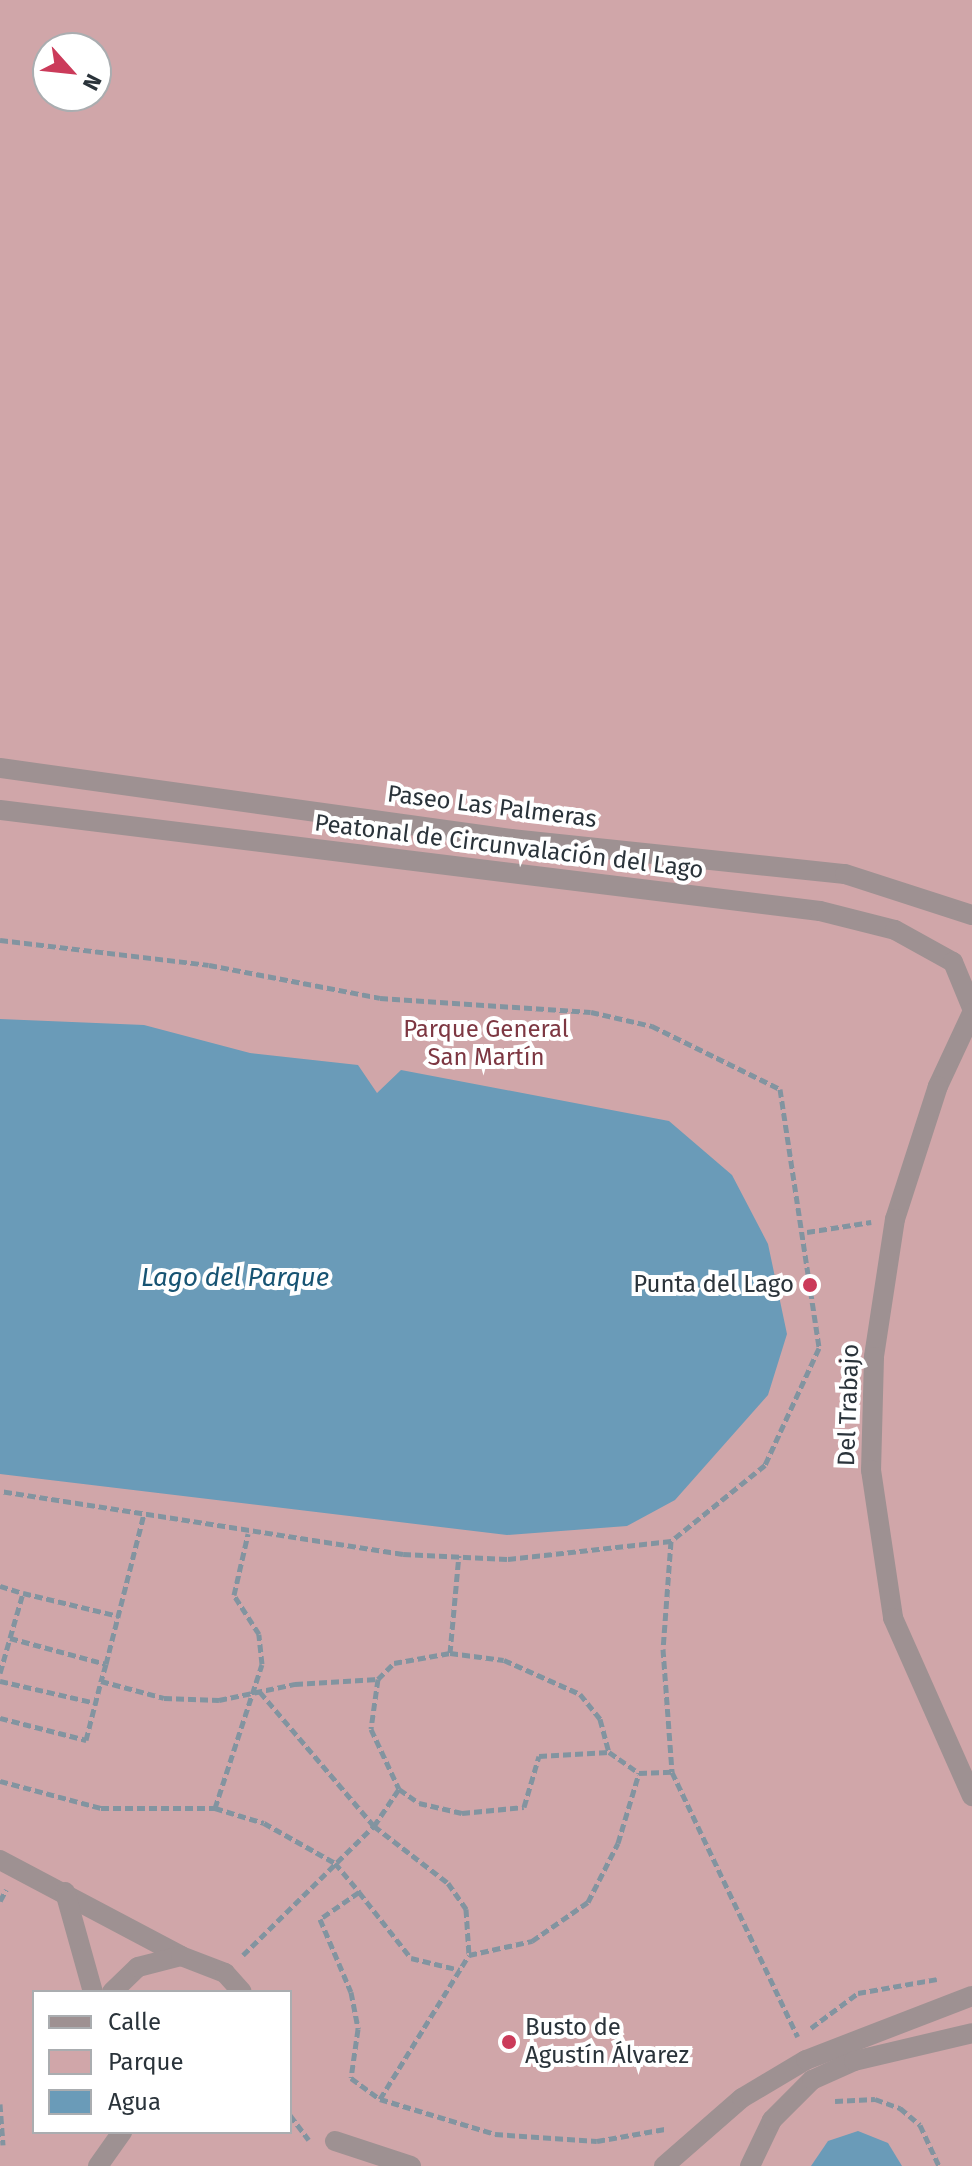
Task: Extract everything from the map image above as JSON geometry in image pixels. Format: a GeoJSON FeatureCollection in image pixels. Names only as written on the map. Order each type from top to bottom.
{"type":"FeatureCollection","features":[{"type":"Feature","properties":{"kind":"street","name":"Paseo Las Palmeras"},"geometry":{"type":"LineString","coordinates":[[0,768],[511,839],[845,874],[972,915]]}},
{"type":"Feature","properties":{"kind":"street","name":"Peatonal de Circunvalación del Lago"},"geometry":{"type":"LineString","coordinates":[[0,810],[820,911],[895,930],[953,962],[972,1010]]}},
{"type":"Feature","properties":{"kind":"street","name":"Del Trabajo"},"geometry":{"type":"LineString","coordinates":[[972,1010],[938,1086],[895,1219],[874,1357],[871,1470],[893,1618],[972,1796]]}},
{"type":"Feature","properties":{"kind":"street"},"geometry":{"type":"LineString","coordinates":[[0,1860],[181,1956],[225,1973],[240,1990]]}},
{"type":"Feature","properties":{"kind":"street"},"geometry":{"type":"LineString","coordinates":[[65,1892],[92,1990]]}},
{"type":"Feature","properties":{"kind":"street"},"geometry":{"type":"LineString","coordinates":[[114,1990],[138,1967],[181,1956]]}},
{"type":"Feature","properties":{"kind":"street"},"geometry":{"type":"LineString","coordinates":[[664,2166],[742,2098],[806,2060],[972,1996]]}},
{"type":"Feature","properties":{"kind":"street"},"geometry":{"type":"LineString","coordinates":[[750,2166],[772,2120],[812,2080],[854,2061],[972,2033]]}},
{"type":"Feature","properties":{"kind":"street"},"geometry":{"type":"LineString","coordinates":[[98,2166],[121,2134]]}},
{"type":"Feature","properties":{"kind":"street"},"geometry":{"type":"LineString","coordinates":[[335,2141],[411,2166]]}},
{"type":"Feature","properties":{"kind":"path"},"geometry":{"type":"LineString","coordinates":[[0,940],[209,965],[380,998],[591,1012],[652,1026],[780,1089],[807,1232],[819,1348],[765,1465],[671,1541],[507,1559],[248,1534],[0,1491]]}},
{"type":"Feature","properties":{"kind":"path"},"geometry":{"type":"LineString","coordinates":[[807,1232],[895,1219]]}},
{"type":"Feature","properties":{"kind":"path"},"geometry":{"type":"LineString","coordinates":[[0,1718],[86,1740],[144,1514]]}},
{"type":"Feature","properties":{"kind":"path"},"geometry":{"type":"LineString","coordinates":[[215,1808],[225,1760],[259,1691],[259,1634],[234,1595],[248,1534]]}},
{"type":"Feature","properties":{"kind":"path"},"geometry":{"type":"LineString","coordinates":[[671,1541],[663,1649],[672,1772],[798,2037]]}},
{"type":"Feature","properties":{"kind":"path"},"geometry":{"type":"LineString","coordinates":[[450,1653],[459,1555]]}},
{"type":"Feature","properties":{"kind":"path"},"geometry":{"type":"LineString","coordinates":[[0,1586],[119,1616]]}},
{"type":"Feature","properties":{"kind":"path"},"geometry":{"type":"LineString","coordinates":[[0,1673],[3,1653],[23,1593]]}},
{"type":"Feature","properties":{"kind":"path"},"geometry":{"type":"LineString","coordinates":[[10,1638],[106,1664]]}},
{"type":"Feature","properties":{"kind":"path"},"geometry":{"type":"LineString","coordinates":[[609,1752],[600,1719],[580,1694],[504,1660],[450,1653],[394,1663],[378,1679],[371,1729],[399,1789],[419,1803],[462,1813],[524,1807],[539,1756],[609,1752],[639,1773],[672,1772]]}},
{"type":"Feature","properties":{"kind":"path"},"geometry":{"type":"LineString","coordinates":[[101,1681],[164,1698],[219,1700],[259,1691],[378,1679]]}},
{"type":"Feature","properties":{"kind":"path"},"geometry":{"type":"LineString","coordinates":[[0,1681],[96,1703]]}},
{"type":"Feature","properties":{"kind":"path"},"geometry":{"type":"LineString","coordinates":[[259,1691],[374,1826],[448,1883],[466,1909],[469,1955],[380,2099]]}},
{"type":"Feature","properties":{"kind":"path"},"geometry":{"type":"LineString","coordinates":[[469,1955],[532,1941],[588,1902],[618,1843],[639,1773]]}},
{"type":"Feature","properties":{"kind":"path"},"geometry":{"type":"LineString","coordinates":[[0,1781],[101,1808],[215,1808],[264,1823],[335,1863],[411,1958],[460,1970]]}},
{"type":"Feature","properties":{"kind":"path"},"geometry":{"type":"LineString","coordinates":[[225,1973],[374,1826],[399,1789]]}},
{"type":"Feature","properties":{"kind":"path"},"geometry":{"type":"LineString","coordinates":[[359,1892],[320,1919],[351,1992],[358,2029],[351,2078],[380,2099],[495,2134],[597,2141],[675,2122]]}},
{"type":"Feature","properties":{"kind":"path"},"geometry":{"type":"LineString","coordinates":[[786,2046],[858,1993],[943,1978]]}},
{"type":"Feature","properties":{"kind":"path"},"geometry":{"type":"LineString","coordinates":[[824,2104],[875,2099],[900,2108],[920,2125],[939,2166]]}},
{"type":"Feature","properties":{"kind":"path"},"geometry":{"type":"LineString","coordinates":[[0,2104],[3,2145]]}},
{"type":"Feature","properties":{"kind":"green space","name":"Parque General San Martín"},"geometry":{"type":"Polygon","coordinates":[[[0,0],[972,0],[972,2166],[0,2166],[0,0]]]}},
{"type":"Feature","properties":{"kind":"water","name":"Lago del Parque"},"geometry":{"type":"Polygon","coordinates":[[[0,1019],[144,1025],[250,1053],[358,1065],[377,1093],[401,1070],[669,1121],[732,1175],[768,1244],[787,1334],[768,1395],[675,1500],[627,1526],[507,1535],[0,1474],[0,1019]]]}},
{"type":"Feature","properties":{"kind":"water"},"geometry":{"type":"Polygon","coordinates":[[[858,2131],[888,2143],[902,2166],[811,2166],[828,2141],[858,2131]]]}},
{"type":"Feature","properties":{"kind":"place","name":"Punta del Lago"},"geometry":{"type":"Point","coordinates":[810,1285]}},
{"type":"Feature","properties":{"kind":"place","name":"Busto de Agustín Álvarez"},"geometry":{"type":"Point","coordinates":[509,2042]}}]}
